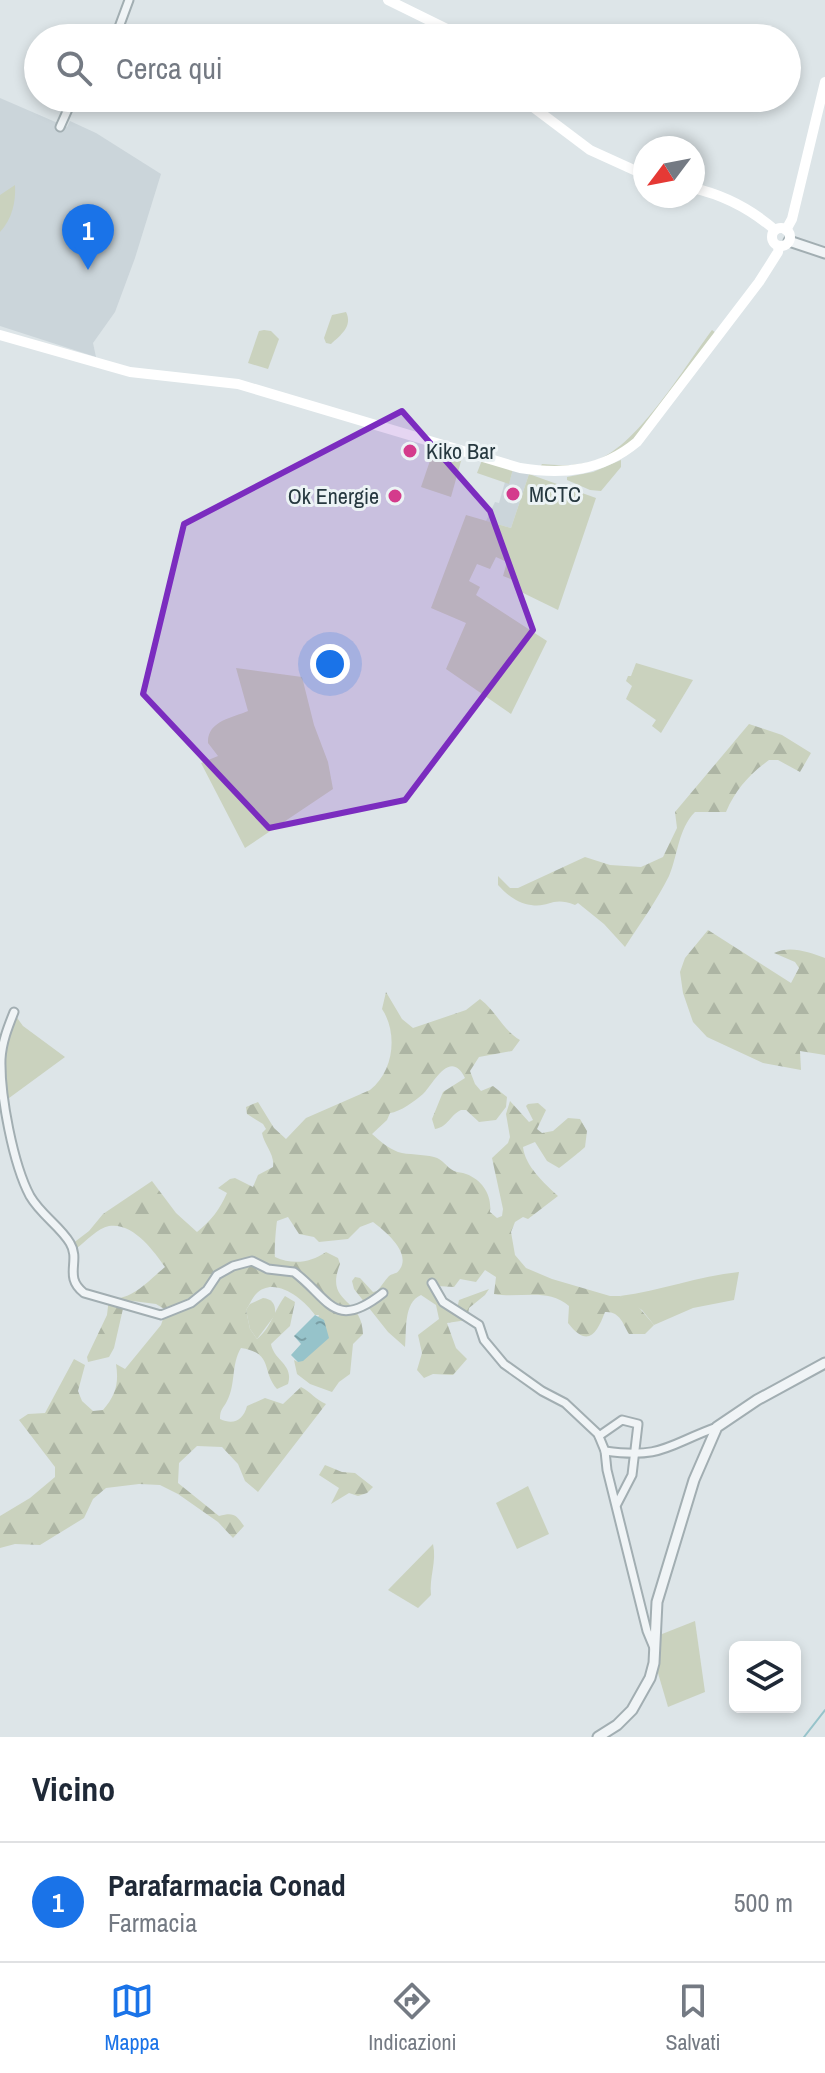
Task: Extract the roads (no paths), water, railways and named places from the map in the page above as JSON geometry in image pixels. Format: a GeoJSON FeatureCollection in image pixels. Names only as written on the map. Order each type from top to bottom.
{"type":"FeatureCollection","features":[{"type":"Feature","properties":{"kind":"main road"},"geometry":{"type":"LineString","coordinates":[[388,0],[437,24]]}},
{"type":"Feature","properties":{"kind":"main road"},"geometry":{"type":"LineString","coordinates":[[0,335],[130,372],[238,384],[520,468],[545,472],[582,471],[618,456],[637,442],[759,282],[778,252],[792,219],[825,82]]}},
{"type":"Feature","properties":{"kind":"main road"},"geometry":{"type":"LineString","coordinates":[[540,112],[590,150],[633,170]]}},
{"type":"Feature","properties":{"kind":"main road"},"geometry":{"type":"LineString","coordinates":[[705,192],[735,203],[758,216],[782,237]]}},
{"type":"Feature","properties":{"kind":"street"},"geometry":{"type":"LineString","coordinates":[[120,24],[129,0]]}},
{"type":"Feature","properties":{"kind":"street"},"geometry":{"type":"LineString","coordinates":[[60,127],[67,112]]}},
{"type":"Feature","properties":{"kind":"street"},"geometry":{"type":"LineString","coordinates":[[782,237],[825,253]]}},
{"type":"Feature","properties":{"kind":"street"},"geometry":{"type":"LineString","coordinates":[[14,1012],[4,1038],[1,1058],[3,1098],[17,1160],[35,1203],[70,1243],[73,1277],[84,1293],[161,1315],[191,1303],[207,1290],[217,1275],[233,1266],[252,1261],[268,1269],[294,1272],[319,1298],[345,1311],[359,1309],[383,1293]]}},
{"type":"Feature","properties":{"kind":"street"},"geometry":{"type":"LineString","coordinates":[[432,1283],[443,1302],[479,1325],[484,1340],[504,1364],[565,1403],[599,1436],[639,1600],[655,1650]]}},
{"type":"Feature","properties":{"kind":"street"},"geometry":{"type":"LineString","coordinates":[[605,1451],[633,1455],[670,1448],[717,1427],[757,1400],[825,1363]]}},
{"type":"Feature","properties":{"kind":"street"},"geometry":{"type":"LineString","coordinates":[[599,1436],[622,1420],[637,1422],[632,1475],[617,1504]]}},
{"type":"Feature","properties":{"kind":"street"},"geometry":{"type":"LineString","coordinates":[[598,1737],[624,1719],[638,1702],[650,1678],[655,1650],[657,1602],[694,1480],[717,1427]]}},
{"type":"Feature","properties":{"kind":"water"},"geometry":{"type":"Polygon","coordinates":[[[315,1315],[324,1320],[329,1338],[298,1362],[291,1355],[301,1344],[294,1336],[315,1315]]]}},
{"type":"Feature","properties":{"kind":"waterway"},"geometry":{"type":"LineString","coordinates":[[804,1737],[825,1710]]}},
{"type":"Feature","properties":{"kind":"place","name":"Parafarmacia Conad"},"geometry":{"type":"Point","coordinates":[88,270]}},
{"type":"Feature","properties":{"kind":"place","name":"Kiko Bar"},"geometry":{"type":"Point","coordinates":[410,451]}},
{"type":"Feature","properties":{"kind":"place","name":"MCTC"},"geometry":{"type":"Point","coordinates":[513,494]}},
{"type":"Feature","properties":{"kind":"place","name":"Ok Energie"},"geometry":{"type":"Point","coordinates":[395,496]}}]}
